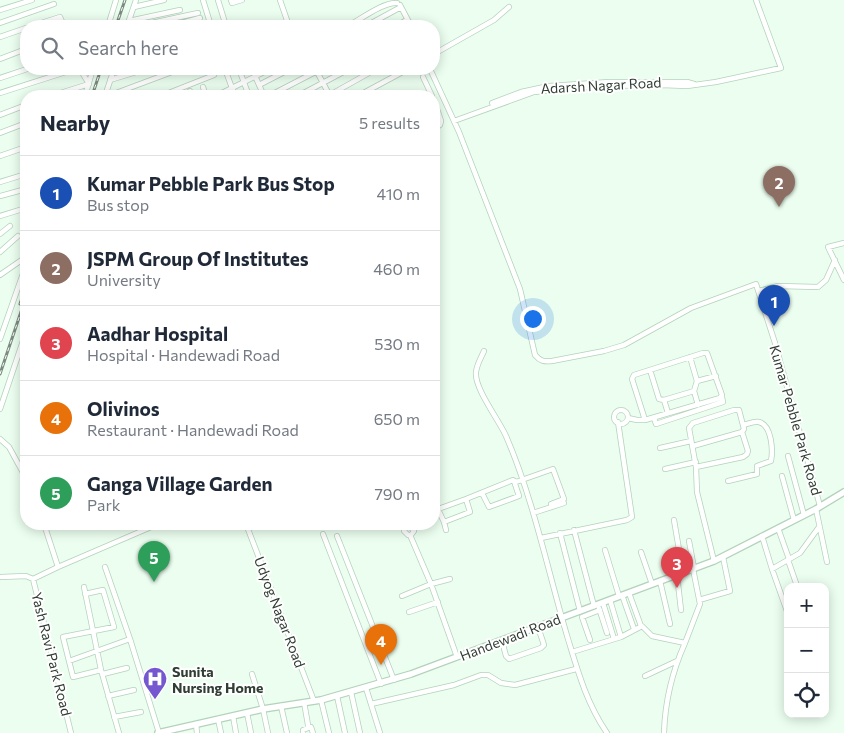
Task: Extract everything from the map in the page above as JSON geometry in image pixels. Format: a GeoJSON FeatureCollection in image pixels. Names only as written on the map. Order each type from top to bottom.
{"type":"FeatureCollection","features":[{"type":"Feature","properties":{"kind":"main road","name":"Handewadi Road"},"geometry":{"type":"LineString","coordinates":[[158,733],[175,731],[248,712],[321,700],[394,680],[580,611],[596,607],[714,561],[818,508],[844,492]]}},
{"type":"Feature","properties":{"kind":"street"},"geometry":{"type":"LineString","coordinates":[[0,10],[32,0]]}},
{"type":"Feature","properties":{"kind":"street"},"geometry":{"type":"LineString","coordinates":[[110,20],[116,0]]}},
{"type":"Feature","properties":{"kind":"street"},"geometry":{"type":"LineString","coordinates":[[129,20],[136,0]]}},
{"type":"Feature","properties":{"kind":"street"},"geometry":{"type":"LineString","coordinates":[[134,7],[164,0]]}},
{"type":"Feature","properties":{"kind":"street"},"geometry":{"type":"LineString","coordinates":[[203,0],[209,20]]}},
{"type":"Feature","properties":{"kind":"street"},"geometry":{"type":"LineString","coordinates":[[218,0],[224,20]]}},
{"type":"Feature","properties":{"kind":"street"},"geometry":{"type":"LineString","coordinates":[[231,0],[232,3],[242,0]]}},
{"type":"Feature","properties":{"kind":"street"},"geometry":{"type":"LineString","coordinates":[[280,0],[286,20]]}},
{"type":"Feature","properties":{"kind":"street","name":"Adarsh Nagar Road"},"geometry":{"type":"LineString","coordinates":[[453,120],[521,92],[549,86],[639,82],[687,82],[695,84],[716,82],[781,68],[756,0]]}},
{"type":"Feature","properties":{"kind":"street"},"geometry":{"type":"LineString","coordinates":[[359,20],[391,3],[398,3]]}},
{"type":"Feature","properties":{"kind":"street"},"geometry":{"type":"LineString","coordinates":[[398,3],[408,20]]}},
{"type":"Feature","properties":{"kind":"street"},"geometry":{"type":"LineString","coordinates":[[374,20],[398,3]]}},
{"type":"Feature","properties":{"kind":"street"},"geometry":{"type":"LineString","coordinates":[[0,23],[54,4]]}},
{"type":"Feature","properties":{"kind":"street"},"geometry":{"type":"LineString","coordinates":[[440,51],[494,20],[509,7]]}},
{"type":"Feature","properties":{"kind":"street"},"geometry":{"type":"LineString","coordinates":[[143,20],[180,10]]}},
{"type":"Feature","properties":{"kind":"street"},"geometry":{"type":"LineString","coordinates":[[166,20],[198,13]]}},
{"type":"Feature","properties":{"kind":"street"},"geometry":{"type":"LineString","coordinates":[[51,20],[60,17],[61,20]]}},
{"type":"Feature","properties":{"kind":"street"},"geometry":{"type":"LineString","coordinates":[[193,20],[200,18]]}},
{"type":"Feature","properties":{"kind":"street"},"geometry":{"type":"LineString","coordinates":[[0,37],[20,30]]}},
{"type":"Feature","properties":{"kind":"street"},"geometry":{"type":"LineString","coordinates":[[0,59],[20,52]]}},
{"type":"Feature","properties":{"kind":"street"},"geometry":{"type":"LineString","coordinates":[[0,78],[20,72]]}},
{"type":"Feature","properties":{"kind":"street"},"geometry":{"type":"LineString","coordinates":[[0,93],[56,75]]}},
{"type":"Feature","properties":{"kind":"street"},"geometry":{"type":"LineString","coordinates":[[84,75],[89,84]]}},
{"type":"Feature","properties":{"kind":"street"},"geometry":{"type":"LineString","coordinates":[[87,90],[91,75]]}},
{"type":"Feature","properties":{"kind":"street"},"geometry":{"type":"LineString","coordinates":[[108,90],[112,75]]}},
{"type":"Feature","properties":{"kind":"street"},"geometry":{"type":"LineString","coordinates":[[110,80],[126,75]]}},
{"type":"Feature","properties":{"kind":"street"},"geometry":{"type":"LineString","coordinates":[[122,90],[164,75]]}},
{"type":"Feature","properties":{"kind":"street"},"geometry":{"type":"LineString","coordinates":[[227,75],[232,88]]}},
{"type":"Feature","properties":{"kind":"street"},"geometry":{"type":"LineString","coordinates":[[241,75],[246,90]]}},
{"type":"Feature","properties":{"kind":"street"},"geometry":{"type":"LineString","coordinates":[[260,86],[279,75]]}},
{"type":"Feature","properties":{"kind":"street"},"geometry":{"type":"LineString","coordinates":[[280,90],[309,75]]}},
{"type":"Feature","properties":{"kind":"street"},"geometry":{"type":"LineString","coordinates":[[320,75],[327,90]]}},
{"type":"Feature","properties":{"kind":"street"},"geometry":{"type":"LineString","coordinates":[[310,90],[338,75]]}},
{"type":"Feature","properties":{"kind":"street"},"geometry":{"type":"LineString","coordinates":[[339,90],[366,75]]}},
{"type":"Feature","properties":{"kind":"street"},"geometry":{"type":"LineString","coordinates":[[369,90],[397,75]]}},
{"type":"Feature","properties":{"kind":"street"},"geometry":{"type":"LineString","coordinates":[[433,75],[439,90]]}},
{"type":"Feature","properties":{"kind":"street"},"geometry":{"type":"LineString","coordinates":[[177,90],[214,76]]}},
{"type":"Feature","properties":{"kind":"street"},"geometry":{"type":"LineString","coordinates":[[229,90],[255,76],[262,90]]}},
{"type":"Feature","properties":{"kind":"street"},"geometry":{"type":"LineString","coordinates":[[422,77],[428,90]]}},
{"type":"Feature","properties":{"kind":"street"},"geometry":{"type":"LineString","coordinates":[[70,90],[89,84]]}},
{"type":"Feature","properties":{"kind":"street"},"geometry":{"type":"LineString","coordinates":[[203,86],[204,90]]}},
{"type":"Feature","properties":{"kind":"street"},"geometry":{"type":"LineString","coordinates":[[441,94],[520,289],[535,355],[545,362],[614,348],[635,340],[675,316],[711,300],[756,284],[759,292],[778,286],[818,287],[826,280],[835,260]]}},
{"type":"Feature","properties":{"kind":"street"},"geometry":{"type":"LineString","coordinates":[[0,115],[20,107]]}},
{"type":"Feature","properties":{"kind":"street"},"geometry":{"type":"LineString","coordinates":[[0,133],[20,125]]}},
{"type":"Feature","properties":{"kind":"street"},"geometry":{"type":"LineString","coordinates":[[0,156],[20,149]]}},
{"type":"Feature","properties":{"kind":"street"},"geometry":{"type":"LineString","coordinates":[[0,182],[20,176]]}},
{"type":"Feature","properties":{"kind":"street"},"geometry":{"type":"LineString","coordinates":[[0,196],[20,191]]}},
{"type":"Feature","properties":{"kind":"street"},"geometry":{"type":"LineString","coordinates":[[0,216],[20,210]]}},
{"type":"Feature","properties":{"kind":"street"},"geometry":{"type":"LineString","coordinates":[[0,234],[10,226]]}},
{"type":"Feature","properties":{"kind":"street"},"geometry":{"type":"LineString","coordinates":[[0,252],[18,236]]}},
{"type":"Feature","properties":{"kind":"street"},"geometry":{"type":"LineString","coordinates":[[844,243],[828,247],[844,280]]}},
{"type":"Feature","properties":{"kind":"street"},"geometry":{"type":"LineString","coordinates":[[0,274],[20,261]]}},
{"type":"Feature","properties":{"kind":"street"},"geometry":{"type":"LineString","coordinates":[[0,339],[20,282]]}},
{"type":"Feature","properties":{"kind":"street","name":"Kumar Pebble Park Road"},"geometry":{"type":"LineString","coordinates":[[759,292],[775,343],[818,508],[819,527],[827,562]]}},
{"type":"Feature","properties":{"kind":"street"},"geometry":{"type":"LineString","coordinates":[[0,409],[20,350]]}},
{"type":"Feature","properties":{"kind":"street"},"geometry":{"type":"LineString","coordinates":[[484,351],[476,371],[477,383],[506,436],[541,538],[576,669],[589,702],[607,733]]}},
{"type":"Feature","properties":{"kind":"street"},"geometry":{"type":"LineString","coordinates":[[645,420],[632,379],[634,375],[707,353],[723,402],[656,424],[654,418]]}},
{"type":"Feature","properties":{"kind":"street"},"geometry":{"type":"LineString","coordinates":[[690,357],[697,381],[694,390],[698,405]]}},
{"type":"Feature","properties":{"kind":"street"},"geometry":{"type":"LineString","coordinates":[[650,370],[659,399],[664,400],[694,390]]}},
{"type":"Feature","properties":{"kind":"street"},"geometry":{"type":"LineString","coordinates":[[697,381],[716,376]]}},
{"type":"Feature","properties":{"kind":"street"},"geometry":{"type":"LineString","coordinates":[[628,418],[645,420],[654,418],[722,397]]}},
{"type":"Feature","properties":{"kind":"street"},"geometry":{"type":"LineString","coordinates":[[664,400],[668,413]]}},
{"type":"Feature","properties":{"kind":"street"},"geometry":{"type":"LineString","coordinates":[[664,469],[696,464],[744,457],[748,450],[742,432],[744,429],[739,410],[726,412],[691,424],[689,428],[696,464],[697,492],[700,497],[714,561]]}},
{"type":"Feature","properties":{"kind":"street"},"geometry":{"type":"LineString","coordinates":[[541,538],[627,520],[632,517],[618,422],[614,418],[617,411],[625,411],[628,418]]}},
{"type":"Feature","properties":{"kind":"street"},"geometry":{"type":"LineString","coordinates":[[618,422],[625,422],[628,418]]}},
{"type":"Feature","properties":{"kind":"street"},"geometry":{"type":"LineString","coordinates":[[728,482],[758,474],[757,466],[770,461],[772,458],[772,439],[764,424],[757,421],[743,425]]}},
{"type":"Feature","properties":{"kind":"street"},"geometry":{"type":"LineString","coordinates":[[660,448],[692,444],[742,432]]}},
{"type":"Feature","properties":{"kind":"street"},"geometry":{"type":"LineString","coordinates":[[0,439],[9,447],[20,467]]}},
{"type":"Feature","properties":{"kind":"street"},"geometry":{"type":"LineString","coordinates":[[788,456],[804,515]]}},
{"type":"Feature","properties":{"kind":"street"},"geometry":{"type":"LineString","coordinates":[[440,508],[514,480],[516,482],[553,469],[564,498],[551,504]]}},
{"type":"Feature","properties":{"kind":"street"},"geometry":{"type":"LineString","coordinates":[[782,476],[794,520]]}},
{"type":"Feature","properties":{"kind":"street"},"geometry":{"type":"LineString","coordinates":[[482,493],[489,507],[519,496],[514,480]]}},
{"type":"Feature","properties":{"kind":"street"},"geometry":{"type":"LineString","coordinates":[[444,522],[470,512],[466,499]]}},
{"type":"Feature","properties":{"kind":"street"},"geometry":{"type":"LineString","coordinates":[[533,513],[564,504]]}},
{"type":"Feature","properties":{"kind":"street"},"geometry":{"type":"LineString","coordinates":[[440,513],[446,530]]}},
{"type":"Feature","properties":{"kind":"street"},"geometry":{"type":"LineString","coordinates":[[674,520],[680,574],[681,610]]}},
{"type":"Feature","properties":{"kind":"street"},"geometry":{"type":"LineString","coordinates":[[772,569],[800,552],[819,527]]}},
{"type":"Feature","properties":{"kind":"street"},"geometry":{"type":"LineString","coordinates":[[778,528],[796,583]]}},
{"type":"Feature","properties":{"kind":"street"},"geometry":{"type":"LineString","coordinates":[[46,530],[58,568]]}},
{"type":"Feature","properties":{"kind":"street"},"geometry":{"type":"LineString","coordinates":[[34,579],[144,530]]}},
{"type":"Feature","properties":{"kind":"street","name":"Udyog Nagar Road"},"geometry":{"type":"LineString","coordinates":[[248,530],[314,701]]}},
{"type":"Feature","properties":{"kind":"street"},"geometry":{"type":"LineString","coordinates":[[413,530],[410,535],[438,602],[457,657]]}},
{"type":"Feature","properties":{"kind":"street"},"geometry":{"type":"LineString","coordinates":[[574,530],[596,607],[607,633]]}},
{"type":"Feature","properties":{"kind":"street"},"geometry":{"type":"LineString","coordinates":[[560,533],[580,611]]}},
{"type":"Feature","properties":{"kind":"street"},"geometry":{"type":"LineString","coordinates":[[323,534],[381,684]]}},
{"type":"Feature","properties":{"kind":"street"},"geometry":{"type":"LineString","coordinates":[[337,536],[394,680]]}},
{"type":"Feature","properties":{"kind":"street"},"geometry":{"type":"LineString","coordinates":[[762,536],[784,603]]}},
{"type":"Feature","properties":{"kind":"street"},"geometry":{"type":"LineString","coordinates":[[664,733],[665,708],[677,662],[700,604],[689,541]]}},
{"type":"Feature","properties":{"kind":"street"},"geometry":{"type":"LineString","coordinates":[[605,550],[634,629]]}},
{"type":"Feature","properties":{"kind":"street"},"geometry":{"type":"LineString","coordinates":[[641,552],[652,584]]}},
{"type":"Feature","properties":{"kind":"street"},"geometry":{"type":"LineString","coordinates":[[700,600],[730,591],[723,557]]}},
{"type":"Feature","properties":{"kind":"street"},"geometry":{"type":"LineString","coordinates":[[106,567],[158,733]]}},
{"type":"Feature","properties":{"kind":"street","name":"Yash Ravi Park Road"},"geometry":{"type":"LineString","coordinates":[[1,577],[26,576],[34,579],[71,733]]}},
{"type":"Feature","properties":{"kind":"street"},"geometry":{"type":"LineString","coordinates":[[402,596],[431,584],[450,579]]}},
{"type":"Feature","properties":{"kind":"street"},"geometry":{"type":"LineString","coordinates":[[660,581],[670,624]]}},
{"type":"Feature","properties":{"kind":"street"},"geometry":{"type":"LineString","coordinates":[[84,587],[97,651],[118,733]]}},
{"type":"Feature","properties":{"kind":"street"},"geometry":{"type":"LineString","coordinates":[[85,594],[103,590],[114,626],[63,637],[74,677],[127,668]]}},
{"type":"Feature","properties":{"kind":"street"},"geometry":{"type":"LineString","coordinates":[[629,593],[641,626],[652,636],[685,643]]}},
{"type":"Feature","properties":{"kind":"street"},"geometry":{"type":"LineString","coordinates":[[610,600],[621,637]]}},
{"type":"Feature","properties":{"kind":"street"},"geometry":{"type":"LineString","coordinates":[[409,612],[438,602]]}},
{"type":"Feature","properties":{"kind":"street"},"geometry":{"type":"LineString","coordinates":[[596,607],[614,639]]}},
{"type":"Feature","properties":{"kind":"street"},"geometry":{"type":"LineString","coordinates":[[590,640],[582,617],[596,607]]}},
{"type":"Feature","properties":{"kind":"street"},"geometry":{"type":"LineString","coordinates":[[572,652],[621,637],[641,626]]}},
{"type":"Feature","properties":{"kind":"street"},"geometry":{"type":"LineString","coordinates":[[502,641],[506,656],[509,659],[541,648],[544,645],[538,627]]}},
{"type":"Feature","properties":{"kind":"street"},"geometry":{"type":"LineString","coordinates":[[69,662],[130,639]]}},
{"type":"Feature","properties":{"kind":"street"},"geometry":{"type":"LineString","coordinates":[[645,676],[677,662]]}},
{"type":"Feature","properties":{"kind":"street"},"geometry":{"type":"LineString","coordinates":[[371,704],[454,685],[481,676],[488,675],[500,683],[515,684],[576,669]]}},
{"type":"Feature","properties":{"kind":"street"},"geometry":{"type":"LineString","coordinates":[[252,674],[268,733]]}},
{"type":"Feature","properties":{"kind":"street"},"geometry":{"type":"LineString","coordinates":[[366,688],[380,733]]}},
{"type":"Feature","properties":{"kind":"street"},"geometry":{"type":"LineString","coordinates":[[108,696],[134,690]]}},
{"type":"Feature","properties":{"kind":"street"},"geometry":{"type":"LineString","coordinates":[[351,692],[360,733]]}},
{"type":"Feature","properties":{"kind":"street"},"geometry":{"type":"LineString","coordinates":[[337,696],[346,733]]}},
{"type":"Feature","properties":{"kind":"street"},"geometry":{"type":"LineString","coordinates":[[321,700],[329,733]]}},
{"type":"Feature","properties":{"kind":"street"},"geometry":{"type":"LineString","coordinates":[[304,702],[308,725]]}},
{"type":"Feature","properties":{"kind":"street"},"geometry":{"type":"LineString","coordinates":[[281,706],[287,733]]}},
{"type":"Feature","properties":{"kind":"street"},"geometry":{"type":"LineString","coordinates":[[114,717],[141,712]]}},
{"type":"Feature","properties":{"kind":"street"},"geometry":{"type":"LineString","coordinates":[[248,712],[251,733]]}},
{"type":"Feature","properties":{"kind":"street"},"geometry":{"type":"LineString","coordinates":[[233,716],[236,733]]}},
{"type":"Feature","properties":{"kind":"street"},"geometry":{"type":"LineString","coordinates":[[218,719],[220,733]]}},
{"type":"Feature","properties":{"kind":"street"},"geometry":{"type":"LineString","coordinates":[[196,724],[197,733]]}},
{"type":"Feature","properties":{"kind":"street"},"geometry":{"type":"LineString","coordinates":[[303,733],[304,729],[311,727],[313,733]]}},
{"type":"Feature","properties":{"kind":"railway"},"geometry":{"type":"LineString","coordinates":[[118,20],[125,0]]}},
{"type":"Feature","properties":{"kind":"railway"},"geometry":{"type":"LineString","coordinates":[[94,90],[99,75]]}},
{"type":"Feature","properties":{"kind":"railway"},"geometry":{"type":"LineString","coordinates":[[0,374],[20,315]]}},
{"type":"Feature","properties":{"kind":"place","name":"JSPM Group Of Institutes"},"geometry":{"type":"Point","coordinates":[779,207]}},
{"type":"Feature","properties":{"kind":"place","name":"Kumar Pebble Park Bus Stop"},"geometry":{"type":"Point","coordinates":[774,326]}},
{"type":"Feature","properties":{"kind":"place","name":"Ganga Village Garden"},"geometry":{"type":"Point","coordinates":[154,582]}},
{"type":"Feature","properties":{"kind":"place","name":"Aadhar Hospital"},"geometry":{"type":"Point","coordinates":[677,588]}},
{"type":"Feature","properties":{"kind":"place","name":"Olivinos"},"geometry":{"type":"Point","coordinates":[381,665]}},
{"type":"Feature","properties":{"kind":"place","name":"Sunita Nursing Home"},"geometry":{"type":"Point","coordinates":[155,700]}}]}
